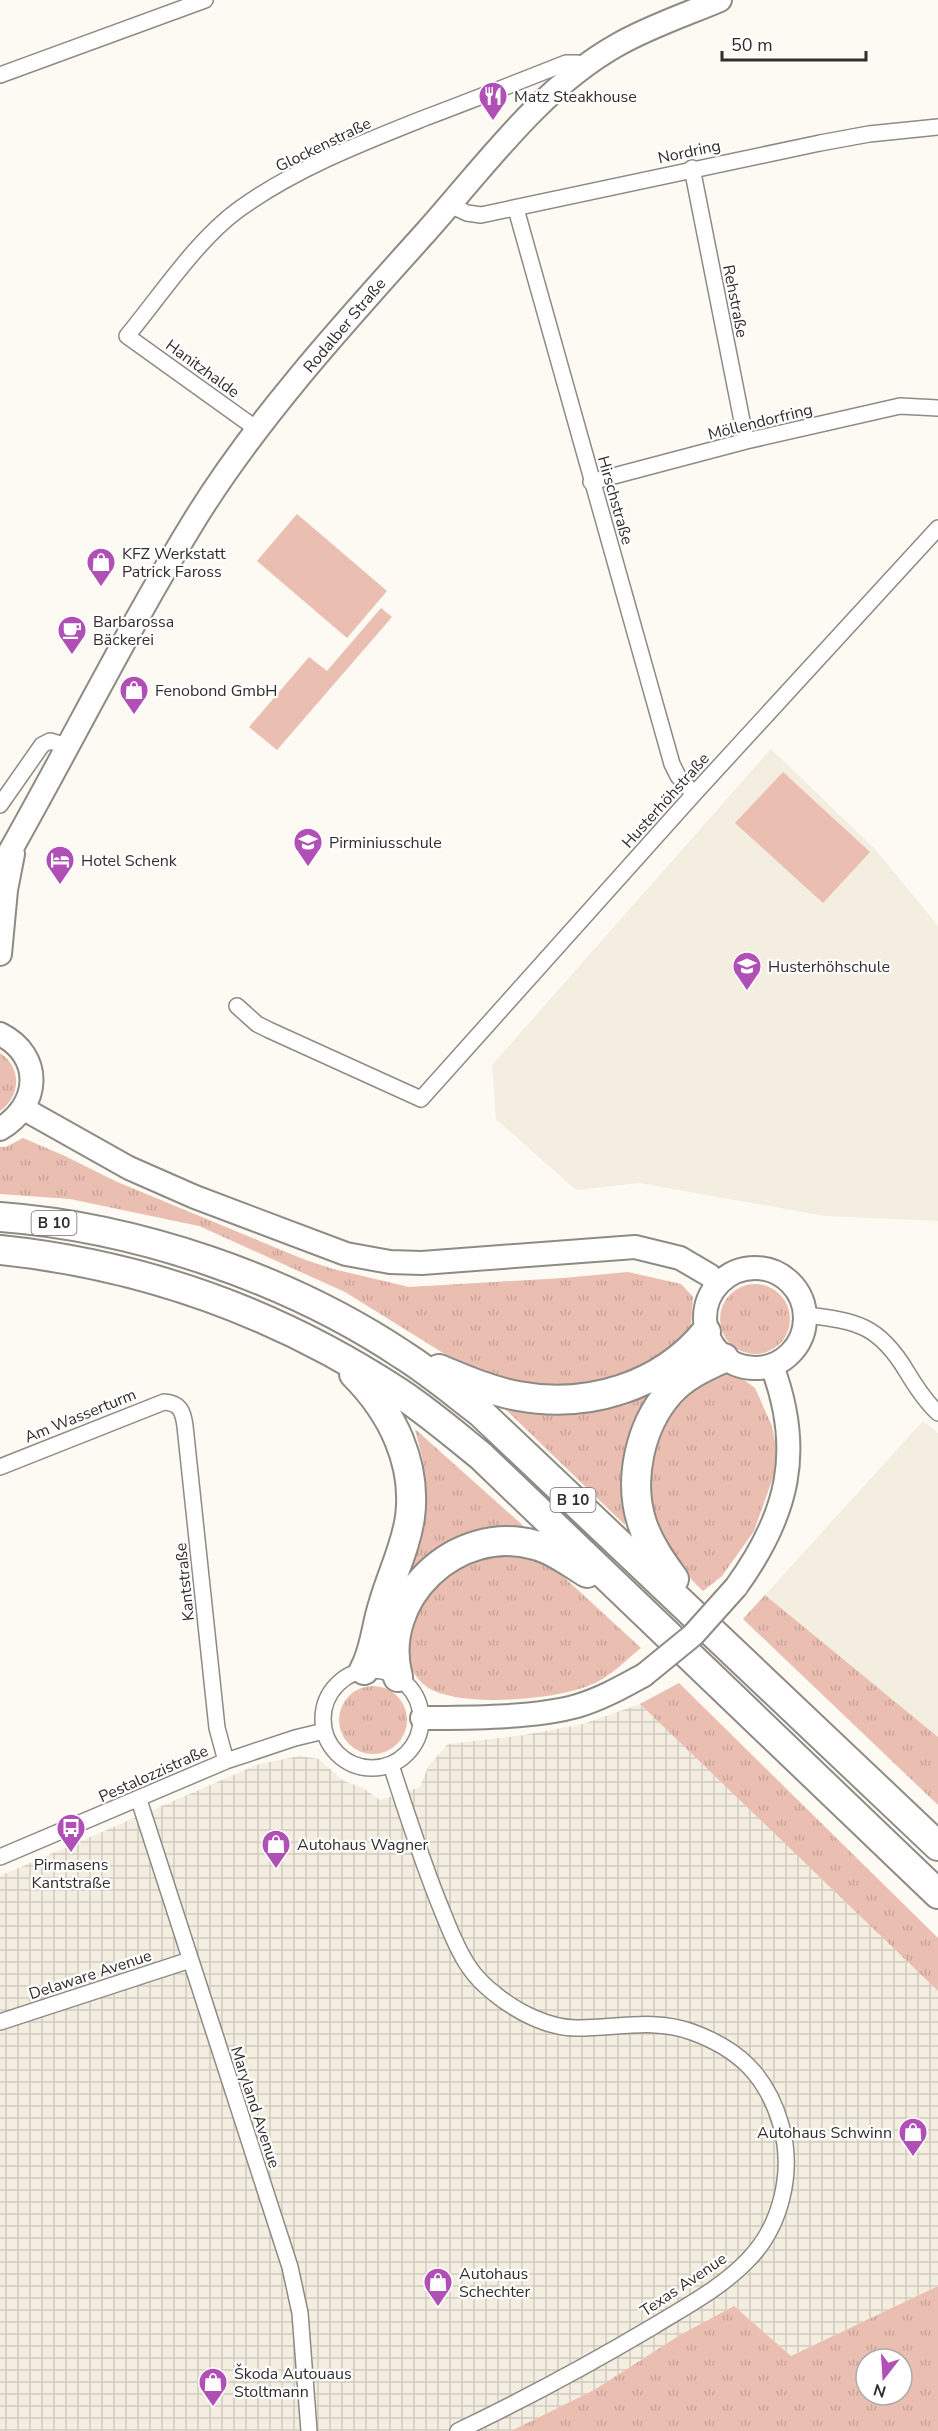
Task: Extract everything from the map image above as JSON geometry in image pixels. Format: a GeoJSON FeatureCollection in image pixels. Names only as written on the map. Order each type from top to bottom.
{"type":"FeatureCollection","features":[{"type":"Feature","properties":{"kind":"highway","name":"B 10"},"geometry":{"type":"LineString","coordinates":[[0,1217],[108,1233],[223,1266],[294,1294],[341,1318],[402,1354],[480,1412],[938,1846]]}},
{"type":"Feature","properties":{"kind":"highway","name":"B 10"},"geometry":{"type":"LineString","coordinates":[[0,1250],[77,1261],[134,1274],[211,1296],[285,1327],[399,1392],[481,1456],[938,1894]]}},
{"type":"Feature","properties":{"kind":"highway"},"geometry":{"type":"LineString","coordinates":[[402,1354],[475,1384],[518,1396],[555,1400],[591,1398],[637,1384],[682,1357],[706,1332]]}},
{"type":"Feature","properties":{"kind":"highway"},"geometry":{"type":"LineString","coordinates":[[333,1353],[369,1389],[380,1404],[400,1442],[410,1468],[412,1494],[410,1519],[364,1670]]}},
{"type":"Feature","properties":{"kind":"highway"},"geometry":{"type":"LineString","coordinates":[[723,1358],[686,1378],[669,1393],[655,1412],[644,1435],[638,1462],[636,1492],[641,1522],[652,1548],[674,1580],[736,1655]]}},
{"type":"Feature","properties":{"kind":"highway"},"geometry":{"type":"LineString","coordinates":[[398,1677],[394,1648],[396,1626],[403,1608],[420,1582],[437,1566],[462,1551],[484,1544],[507,1541],[535,1544],[626,1596]]}},
{"type":"Feature","properties":{"kind":"main road","name":"Rodalber Straße"},"geometry":{"type":"LineString","coordinates":[[0,869],[199,514],[258,430],[322,351],[540,105],[585,67],[621,43],[720,0]]}},
{"type":"Feature","properties":{"kind":"main road","name":"Rodalber Straße"},"geometry":{"type":"LineString","coordinates":[[0,954],[6,890],[18,839]]}},
{"type":"Feature","properties":{"kind":"main road"},"geometry":{"type":"LineString","coordinates":[[0,1129],[14,1121],[24,1108],[31,1092],[32,1075],[27,1059],[16,1045],[1,1034]]}},
{"type":"Feature","properties":{"kind":"main road"},"geometry":{"type":"LineString","coordinates":[[24,1108],[103,1155],[154,1180],[346,1254],[390,1262],[422,1263],[635,1247],[680,1258],[718,1283]]}},
{"type":"Feature","properties":{"kind":"main road"},"geometry":{"type":"LineString","coordinates":[[749,1268],[772,1271],[792,1284],[806,1315],[801,1340],[784,1360],[760,1369],[735,1365],[723,1358],[716,1351],[706,1332],[705,1311],[718,1283],[727,1276],[749,1268]]}},
{"type":"Feature","properties":{"kind":"main road"},"geometry":{"type":"LineString","coordinates":[[422,1718],[546,1712],[576,1706],[613,1693],[644,1675],[693,1635],[736,1587],[772,1528],[785,1482],[789,1446],[783,1394],[772,1366]]}},
{"type":"Feature","properties":{"kind":"street"},"geometry":{"type":"LineString","coordinates":[[0,75],[205,0]]}},
{"type":"Feature","properties":{"kind":"street","name":"Glockenstraße"},"geometry":{"type":"LineString","coordinates":[[127,336],[206,239],[238,210],[294,176],[384,134],[566,63],[577,63],[585,67]]}},
{"type":"Feature","properties":{"kind":"street","name":"Nordring"},"geometry":{"type":"LineString","coordinates":[[450,205],[467,213],[481,214],[516,209],[692,168],[869,134],[938,127]]}},
{"type":"Feature","properties":{"kind":"street","name":"Rehstraße"},"geometry":{"type":"LineString","coordinates":[[692,168],[746,441]]}},
{"type":"Feature","properties":{"kind":"street","name":"Hirschstraße"},"geometry":{"type":"LineString","coordinates":[[516,209],[672,764],[678,776],[694,794]]}},
{"type":"Feature","properties":{"kind":"street","name":"Hanitzhalde"},"geometry":{"type":"LineString","coordinates":[[127,336],[258,430]]}},
{"type":"Feature","properties":{"kind":"street","name":"Möllendorfring"},"geometry":{"type":"LineString","coordinates":[[591,482],[746,441],[900,406],[938,408]]}},
{"type":"Feature","properties":{"kind":"street","name":"Husterhöhstraße"},"geometry":{"type":"LineString","coordinates":[[237,1006],[257,1024],[421,1099],[694,794],[938,528]]}},
{"type":"Feature","properties":{"kind":"street"},"geometry":{"type":"LineString","coordinates":[[0,805],[42,745],[50,741],[67,746]]}},
{"type":"Feature","properties":{"kind":"street"},"geometry":{"type":"LineString","coordinates":[[806,1315],[838,1318],[857,1323],[885,1341],[926,1402],[938,1413]]}},
{"type":"Feature","properties":{"kind":"street","name":"Am Wasserturm"},"geometry":{"type":"LineString","coordinates":[[0,1467],[150,1407],[164,1402],[173,1402]]}},
{"type":"Feature","properties":{"kind":"street","name":"Kantstraße"},"geometry":{"type":"LineString","coordinates":[[173,1402],[183,1413],[217,1728],[226,1761]]}},
{"type":"Feature","properties":{"kind":"street"},"geometry":{"type":"LineString","coordinates":[[364,1670],[387,1672],[398,1677],[410,1688],[418,1702],[422,1718],[413,1746],[391,1765],[363,1768],[350,1763],[338,1755],[329,1744],[324,1731],[323,1715],[331,1692],[349,1676],[364,1670]]}},
{"type":"Feature","properties":{"kind":"street","name":"Pestalozzistraße"},"geometry":{"type":"LineString","coordinates":[[0,1857],[139,1800],[226,1761],[294,1738],[324,1731]]}},
{"type":"Feature","properties":{"kind":"street","name":"Texas Avenue"},"geometry":{"type":"LineString","coordinates":[[391,1765],[434,1891],[453,1936],[469,1966],[494,1993],[522,2013],[552,2023],[576,2028],[660,2024],[691,2031],[719,2044],[744,2060],[762,2080],[775,2106],[783,2134],[786,2165],[783,2194],[773,2223],[748,2261],[692,2303],[588,2365],[458,2431]]}},
{"type":"Feature","properties":{"kind":"street","name":"Maryland Avenue"},"geometry":{"type":"LineString","coordinates":[[139,1800],[290,2267],[300,2313],[309,2431]]}},
{"type":"Feature","properties":{"kind":"street","name":"Delaware Avenue"},"geometry":{"type":"LineString","coordinates":[[0,2022],[190,1960]]}},
{"type":"Feature","properties":{"kind":"shaded area","name":"Husterhöhschule"},"geometry":{"type":"Polygon","coordinates":[[[771,749],[875,849],[938,926],[938,1221],[825,1216],[639,1183],[576,1190],[496,1119],[492,1065],[771,749]]]}},
{"type":"Feature","properties":{"kind":"shaded area"},"geometry":{"type":"Polygon","coordinates":[[[923,1421],[938,1433],[938,1737],[765,1595],[923,1421]]]}},
{"type":"Feature","properties":{"kind":"shaded area"},"geometry":{"type":"Polygon","coordinates":[[[640,1704],[938,1991],[938,2286],[791,2356],[734,2306],[680,2335],[594,2390],[511,2431],[0,2431],[0,1876],[259,1764],[300,1756],[319,1759],[342,1780],[363,1788],[380,1800],[420,1787],[428,1767],[448,1744],[524,1735],[583,1724],[640,1704]]]}},
{"type":"Feature","properties":{"kind":"green space"},"geometry":{"type":"Polygon","coordinates":[[[297,514],[387,591],[347,638],[257,561],[297,514]]]}},
{"type":"Feature","properties":{"kind":"green space"},"geometry":{"type":"Polygon","coordinates":[[[381,608],[392,617],[277,750],[249,727],[309,657],[327,671],[381,608]]]}},
{"type":"Feature","properties":{"kind":"green space"},"geometry":{"type":"Polygon","coordinates":[[[783,772],[870,852],[823,903],[735,823],[783,772]]]}},
{"type":"Feature","properties":{"kind":"green space"},"geometry":{"type":"Polygon","coordinates":[[[0,1053],[12,1066],[16,1082],[12,1098],[0,1111],[0,1053]]]}},
{"type":"Feature","properties":{"kind":"green space"},"geometry":{"type":"Polygon","coordinates":[[[23,1138],[115,1181],[303,1259],[333,1269],[409,1287],[628,1272],[681,1284],[693,1297],[691,1327],[674,1353],[604,1385],[520,1387],[477,1374],[345,1292],[199,1226],[70,1199],[0,1194],[0,1147],[6,1147],[23,1138]]]}},
{"type":"Feature","properties":{"kind":"green space"},"geometry":{"type":"Polygon","coordinates":[[[755,1284],[768,1287],[780,1294],[787,1306],[790,1319],[787,1332],[780,1344],[768,1351],[755,1354],[742,1351],[730,1344],[723,1332],[720,1319],[723,1306],[730,1294],[742,1287],[755,1284]]]}},
{"type":"Feature","properties":{"kind":"green space"},"geometry":{"type":"Polygon","coordinates":[[[718,1373],[736,1374],[755,1388],[772,1426],[777,1453],[774,1475],[754,1531],[722,1576],[703,1591],[671,1555],[658,1534],[650,1511],[648,1477],[655,1443],[671,1411],[681,1398],[706,1376],[718,1373]]]}},
{"type":"Feature","properties":{"kind":"green space"},"geometry":{"type":"Polygon","coordinates":[[[665,1381],[637,1416],[625,1454],[625,1525],[503,1407],[548,1415],[627,1405],[665,1381]]]}},
{"type":"Feature","properties":{"kind":"green space"},"geometry":{"type":"Polygon","coordinates":[[[415,1429],[528,1530],[452,1541],[431,1553],[397,1596],[418,1534],[424,1503],[422,1454],[415,1429]]]}},
{"type":"Feature","properties":{"kind":"green space"},"geometry":{"type":"Polygon","coordinates":[[[495,1556],[527,1557],[554,1568],[641,1648],[603,1679],[582,1688],[561,1693],[512,1700],[486,1700],[442,1694],[427,1687],[416,1676],[409,1662],[408,1648],[410,1632],[422,1603],[447,1574],[467,1564],[495,1556]]]}},
{"type":"Feature","properties":{"kind":"green space"},"geometry":{"type":"Polygon","coordinates":[[[765,1595],[938,1737],[938,1805],[743,1619],[765,1595]]]}},
{"type":"Feature","properties":{"kind":"green space"},"geometry":{"type":"Polygon","coordinates":[[[679,1683],[938,1938],[938,1991],[640,1704],[679,1683]]]}},
{"type":"Feature","properties":{"kind":"green space"},"geometry":{"type":"Polygon","coordinates":[[[373,1686],[386,1689],[397,1696],[404,1707],[407,1720],[404,1733],[397,1744],[386,1751],[373,1754],[360,1751],[349,1744],[342,1733],[339,1720],[342,1707],[349,1696],[360,1689],[373,1686]]]}},
{"type":"Feature","properties":{"kind":"green space"},"geometry":{"type":"Polygon","coordinates":[[[938,2286],[938,2431],[511,2431],[594,2390],[680,2335],[734,2306],[791,2356],[938,2286]]]}},
{"type":"Feature","properties":{"kind":"place","name":"Matz Steakhouse"},"geometry":{"type":"Point","coordinates":[493,122]}},
{"type":"Feature","properties":{"kind":"place","name":"KFZ Werkstatt Patrick Faross"},"geometry":{"type":"Point","coordinates":[101,588]}},
{"type":"Feature","properties":{"kind":"place","name":"Barbarossa Bäckerei"},"geometry":{"type":"Point","coordinates":[72,656]}},
{"type":"Feature","properties":{"kind":"place","name":"Fenobond GmbH"},"geometry":{"type":"Point","coordinates":[134,716]}},
{"type":"Feature","properties":{"kind":"place","name":"Pirminiusschule"},"geometry":{"type":"Point","coordinates":[308,868]}},
{"type":"Feature","properties":{"kind":"place","name":"Hotel Schenk"},"geometry":{"type":"Point","coordinates":[60,886]}},
{"type":"Feature","properties":{"kind":"place","name":"Husterhöhschule"},"geometry":{"type":"Point","coordinates":[747,992]}},
{"type":"Feature","properties":{"kind":"place","name":"Pirmasens Kantstraße"},"geometry":{"type":"Point","coordinates":[71,1854]}},
{"type":"Feature","properties":{"kind":"place","name":"Autohaus Wagner"},"geometry":{"type":"Point","coordinates":[276,1870]}},
{"type":"Feature","properties":{"kind":"place","name":"Autohaus Schwinn"},"geometry":{"type":"Point","coordinates":[913,2158]}},
{"type":"Feature","properties":{"kind":"place","name":"Autohaus Schechter"},"geometry":{"type":"Point","coordinates":[438,2308]}},
{"type":"Feature","properties":{"kind":"place","name":"Škoda Autouaus Stoltmann"},"geometry":{"type":"Point","coordinates":[213,2408]}}]}
